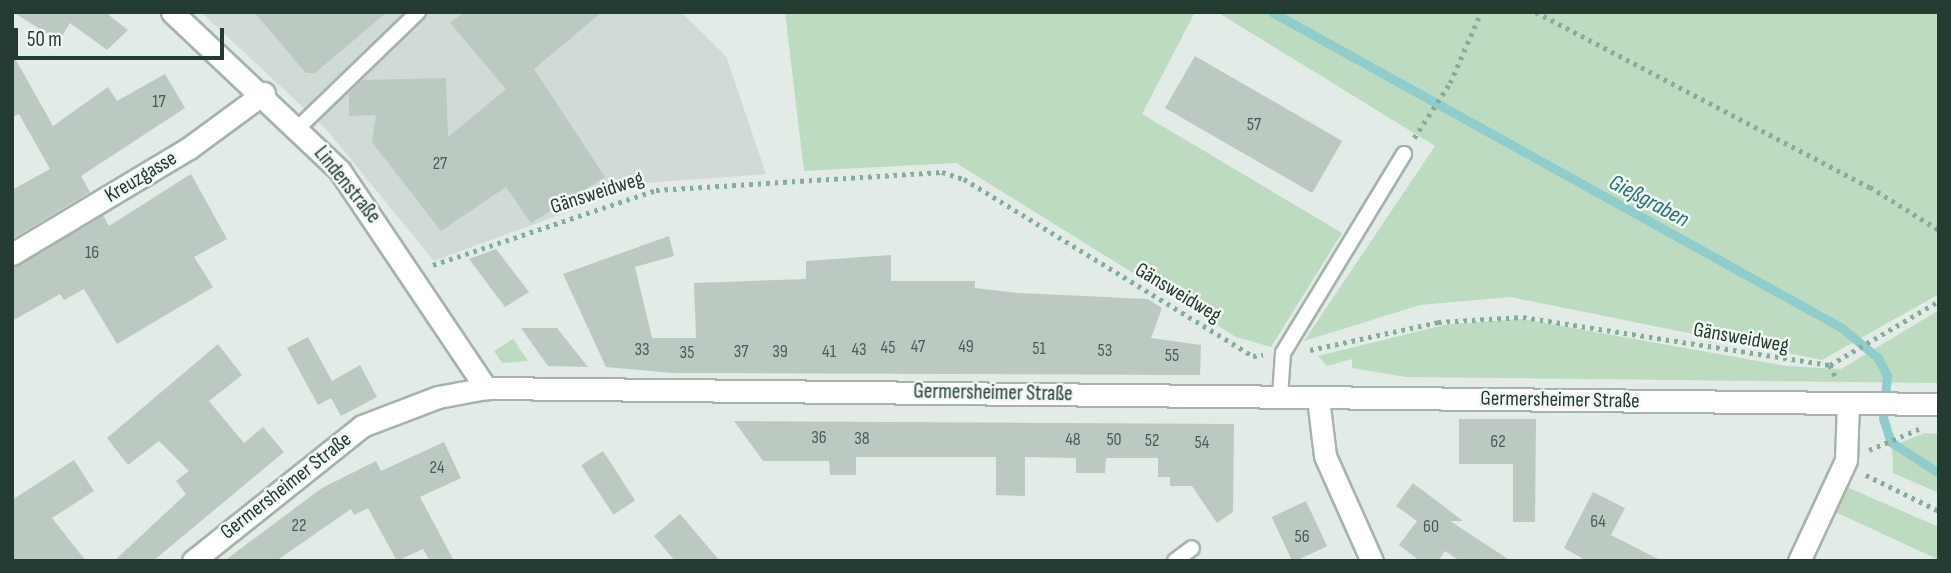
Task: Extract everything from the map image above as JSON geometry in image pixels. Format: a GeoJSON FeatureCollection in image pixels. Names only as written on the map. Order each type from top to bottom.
{"type":"FeatureCollection","features":[{"type":"Feature","properties":{"kind":"street","name":"Lindenstraße"},"geometry":{"type":"LineString","coordinates":[[172,12],[264,93],[340,171],[414,271],[486,388]]}},
{"type":"Feature","properties":{"kind":"street","name":"Kreuzgasse"},"geometry":{"type":"LineString","coordinates":[[12,254],[189,148],[264,93]]}},
{"type":"Feature","properties":{"kind":"street","name":"Germersheimer Straße"},"geometry":{"type":"LineString","coordinates":[[193,561],[362,426],[438,397],[486,388],[1939,404]]}},
{"type":"Feature","properties":{"kind":"street"},"geometry":{"type":"LineString","coordinates":[[1318,398],[1325,456],[1372,561]]}},
{"type":"Feature","properties":{"kind":"street"},"geometry":{"type":"LineString","coordinates":[[1799,561],[1846,460],[1855,403]]}},
{"type":"Feature","properties":{"kind":"lane"},"geometry":{"type":"LineString","coordinates":[[298,128],[418,12]]}},
{"type":"Feature","properties":{"kind":"lane"},"geometry":{"type":"LineString","coordinates":[[1280,397],[1283,353],[1404,154]]}},
{"type":"Feature","properties":{"kind":"lane"},"geometry":{"type":"LineString","coordinates":[[1175,561],[1192,548]]}},
{"type":"Feature","properties":{"kind":"path"},"geometry":{"type":"LineString","coordinates":[[1426,120],[1450,83],[1480,12]]}},
{"type":"Feature","properties":{"kind":"path"},"geometry":{"type":"LineString","coordinates":[[1536,12],[1870,187],[1939,230]]}},
{"type":"Feature","properties":{"kind":"path","name":"Gänsweidweg"},"geometry":{"type":"LineString","coordinates":[[414,271],[656,190],[942,172],[964,179],[1253,356],[1283,353],[1438,322],[1523,317],[1786,363],[1830,365],[1885,329],[1939,301]]}},
{"type":"Feature","properties":{"kind":"path"},"geometry":{"type":"LineString","coordinates":[[1870,450],[1919,428]]}},
{"type":"Feature","properties":{"kind":"path"},"geometry":{"type":"LineString","coordinates":[[1846,460],[1939,511]]}},
{"type":"Feature","properties":{"kind":"shaded area"},"geometry":{"type":"Polygon","coordinates":[[[201,12],[681,12],[726,56],[766,174],[646,183],[434,261],[326,129],[201,12]]]}},
{"type":"Feature","properties":{"kind":"green space"},"geometry":{"type":"Polygon","coordinates":[[[785,12],[1195,12],[1142,114],[1342,233],[1271,347],[1236,337],[956,163],[804,171],[785,12]]]}},
{"type":"Feature","properties":{"kind":"green space"},"geometry":{"type":"Polygon","coordinates":[[[1217,12],[1939,12],[1939,294],[1822,360],[1510,297],[1420,305],[1304,341],[1435,146],[1217,12]]]}},
{"type":"Feature","properties":{"kind":"green space"},"geometry":{"type":"Polygon","coordinates":[[[1939,310],[1939,383],[1406,377],[1352,368],[1352,359],[1327,366],[1318,356],[1444,325],[1522,319],[1786,366],[1841,369],[1939,310]]]}},
{"type":"Feature","properties":{"kind":"green space"},"geometry":{"type":"Polygon","coordinates":[[[513,339],[528,361],[502,363],[494,351],[513,339]]]}},
{"type":"Feature","properties":{"kind":"green space"},"geometry":{"type":"Polygon","coordinates":[[[1925,433],[1939,434],[1939,493],[1893,473],[1892,446],[1925,433]]]}},
{"type":"Feature","properties":{"kind":"green space"},"geometry":{"type":"Polygon","coordinates":[[[1842,485],[1939,527],[1939,560],[1829,509],[1842,485]]]}},
{"type":"Feature","properties":{"kind":"building"},"geometry":{"type":"Polygon","coordinates":[[[13,12],[105,12],[128,30],[107,50],[70,23],[59,41],[13,12]]]}},
{"type":"Feature","properties":{"kind":"building"},"geometry":{"type":"Polygon","coordinates":[[[254,12],[387,12],[315,73],[306,73],[254,12]]]}},
{"type":"Feature","properties":{"kind":"building"},"geometry":{"type":"Polygon","coordinates":[[[465,12],[602,12],[534,69],[605,177],[531,223],[506,187],[441,231],[372,142],[376,115],[349,116],[349,93],[362,80],[446,78],[448,137],[506,89],[450,23],[465,12]]]}},
{"type":"Feature","properties":{"kind":"building"},"geometry":{"type":"Polygon","coordinates":[[[12,53],[53,126],[108,87],[117,101],[165,74],[185,108],[81,176],[90,192],[12,239],[12,190],[50,169],[19,114],[12,117],[12,53]]]}},
{"type":"Feature","properties":{"kind":"building"},"geometry":{"type":"Polygon","coordinates":[[[1195,56],[1342,141],[1312,193],[1165,108],[1195,56]]]}},
{"type":"Feature","properties":{"kind":"building"},"geometry":{"type":"Polygon","coordinates":[[[191,174],[227,239],[194,257],[213,287],[117,344],[84,289],[64,300],[60,294],[12,321],[12,267],[103,215],[109,226],[191,174]]]}},
{"type":"Feature","properties":{"kind":"building"},"geometry":{"type":"Polygon","coordinates":[[[669,236],[674,256],[635,267],[652,338],[696,338],[694,283],[806,279],[806,261],[891,255],[891,281],[975,281],[975,288],[1019,293],[1148,299],[1162,308],[1151,338],[1201,345],[1200,375],[673,373],[606,367],[563,274],[669,236]]]}},
{"type":"Feature","properties":{"kind":"building"},"geometry":{"type":"Polygon","coordinates":[[[496,249],[529,292],[505,307],[469,259],[496,249]]]}},
{"type":"Feature","properties":{"kind":"building"},"geometry":{"type":"Polygon","coordinates":[[[521,328],[557,328],[588,367],[548,366],[521,328]]]}},
{"type":"Feature","properties":{"kind":"building"},"geometry":{"type":"Polygon","coordinates":[[[308,337],[332,381],[360,365],[377,397],[341,416],[331,398],[318,405],[287,348],[308,337]]]}},
{"type":"Feature","properties":{"kind":"building"},"geometry":{"type":"Polygon","coordinates":[[[218,344],[242,375],[209,401],[244,443],[263,427],[284,452],[153,561],[114,561],[186,494],[176,481],[189,471],[159,441],[128,465],[107,438],[218,344]]]}},
{"type":"Feature","properties":{"kind":"building"},"geometry":{"type":"Polygon","coordinates":[[[1459,419],[1536,419],[1535,522],[1513,522],[1513,464],[1459,464],[1459,419]]]}},
{"type":"Feature","properties":{"kind":"building"},"geometry":{"type":"Polygon","coordinates":[[[734,421],[1234,424],[1233,512],[1217,523],[1192,486],[1170,486],[1170,477],[1158,477],[1158,458],[1106,458],[1105,473],[1076,473],[1076,458],[1025,457],[1025,496],[996,495],[996,457],[856,457],[856,475],[830,475],[829,461],[763,461],[734,421]]]}},
{"type":"Feature","properties":{"kind":"building"},"geometry":{"type":"Polygon","coordinates":[[[444,442],[461,478],[420,497],[454,561],[430,561],[423,549],[397,561],[368,508],[354,515],[351,509],[276,561],[224,561],[322,488],[376,461],[381,471],[444,442]]]}},
{"type":"Feature","properties":{"kind":"building"},"geometry":{"type":"Polygon","coordinates":[[[603,451],[635,500],[613,515],[581,465],[603,451]]]}},
{"type":"Feature","properties":{"kind":"building"},"geometry":{"type":"Polygon","coordinates":[[[74,460],[94,491],[52,518],[86,561],[12,561],[12,500],[74,460]]]}},
{"type":"Feature","properties":{"kind":"building"},"geometry":{"type":"Polygon","coordinates":[[[1413,483],[1463,521],[1450,521],[1511,561],[1460,561],[1445,551],[1438,561],[1420,561],[1399,545],[1417,521],[1396,506],[1413,483]]]}},
{"type":"Feature","properties":{"kind":"building"},"geometry":{"type":"Polygon","coordinates":[[[1593,492],[1625,508],[1611,535],[1662,561],[1587,561],[1564,548],[1593,492]]]}},
{"type":"Feature","properties":{"kind":"building"},"geometry":{"type":"Polygon","coordinates":[[[1306,501],[1327,546],[1292,561],[1272,517],[1306,501]]]}},
{"type":"Feature","properties":{"kind":"building"},"geometry":{"type":"Polygon","coordinates":[[[680,514],[720,561],[675,561],[654,536],[680,514]]]}},
{"type":"Feature","properties":{"kind":"waterway","name":"Gießgraben"},"geometry":{"type":"LineString","coordinates":[[1272,12],[1842,328],[1878,358],[1887,376],[1883,418],[1891,442],[1939,473]]}}]}
